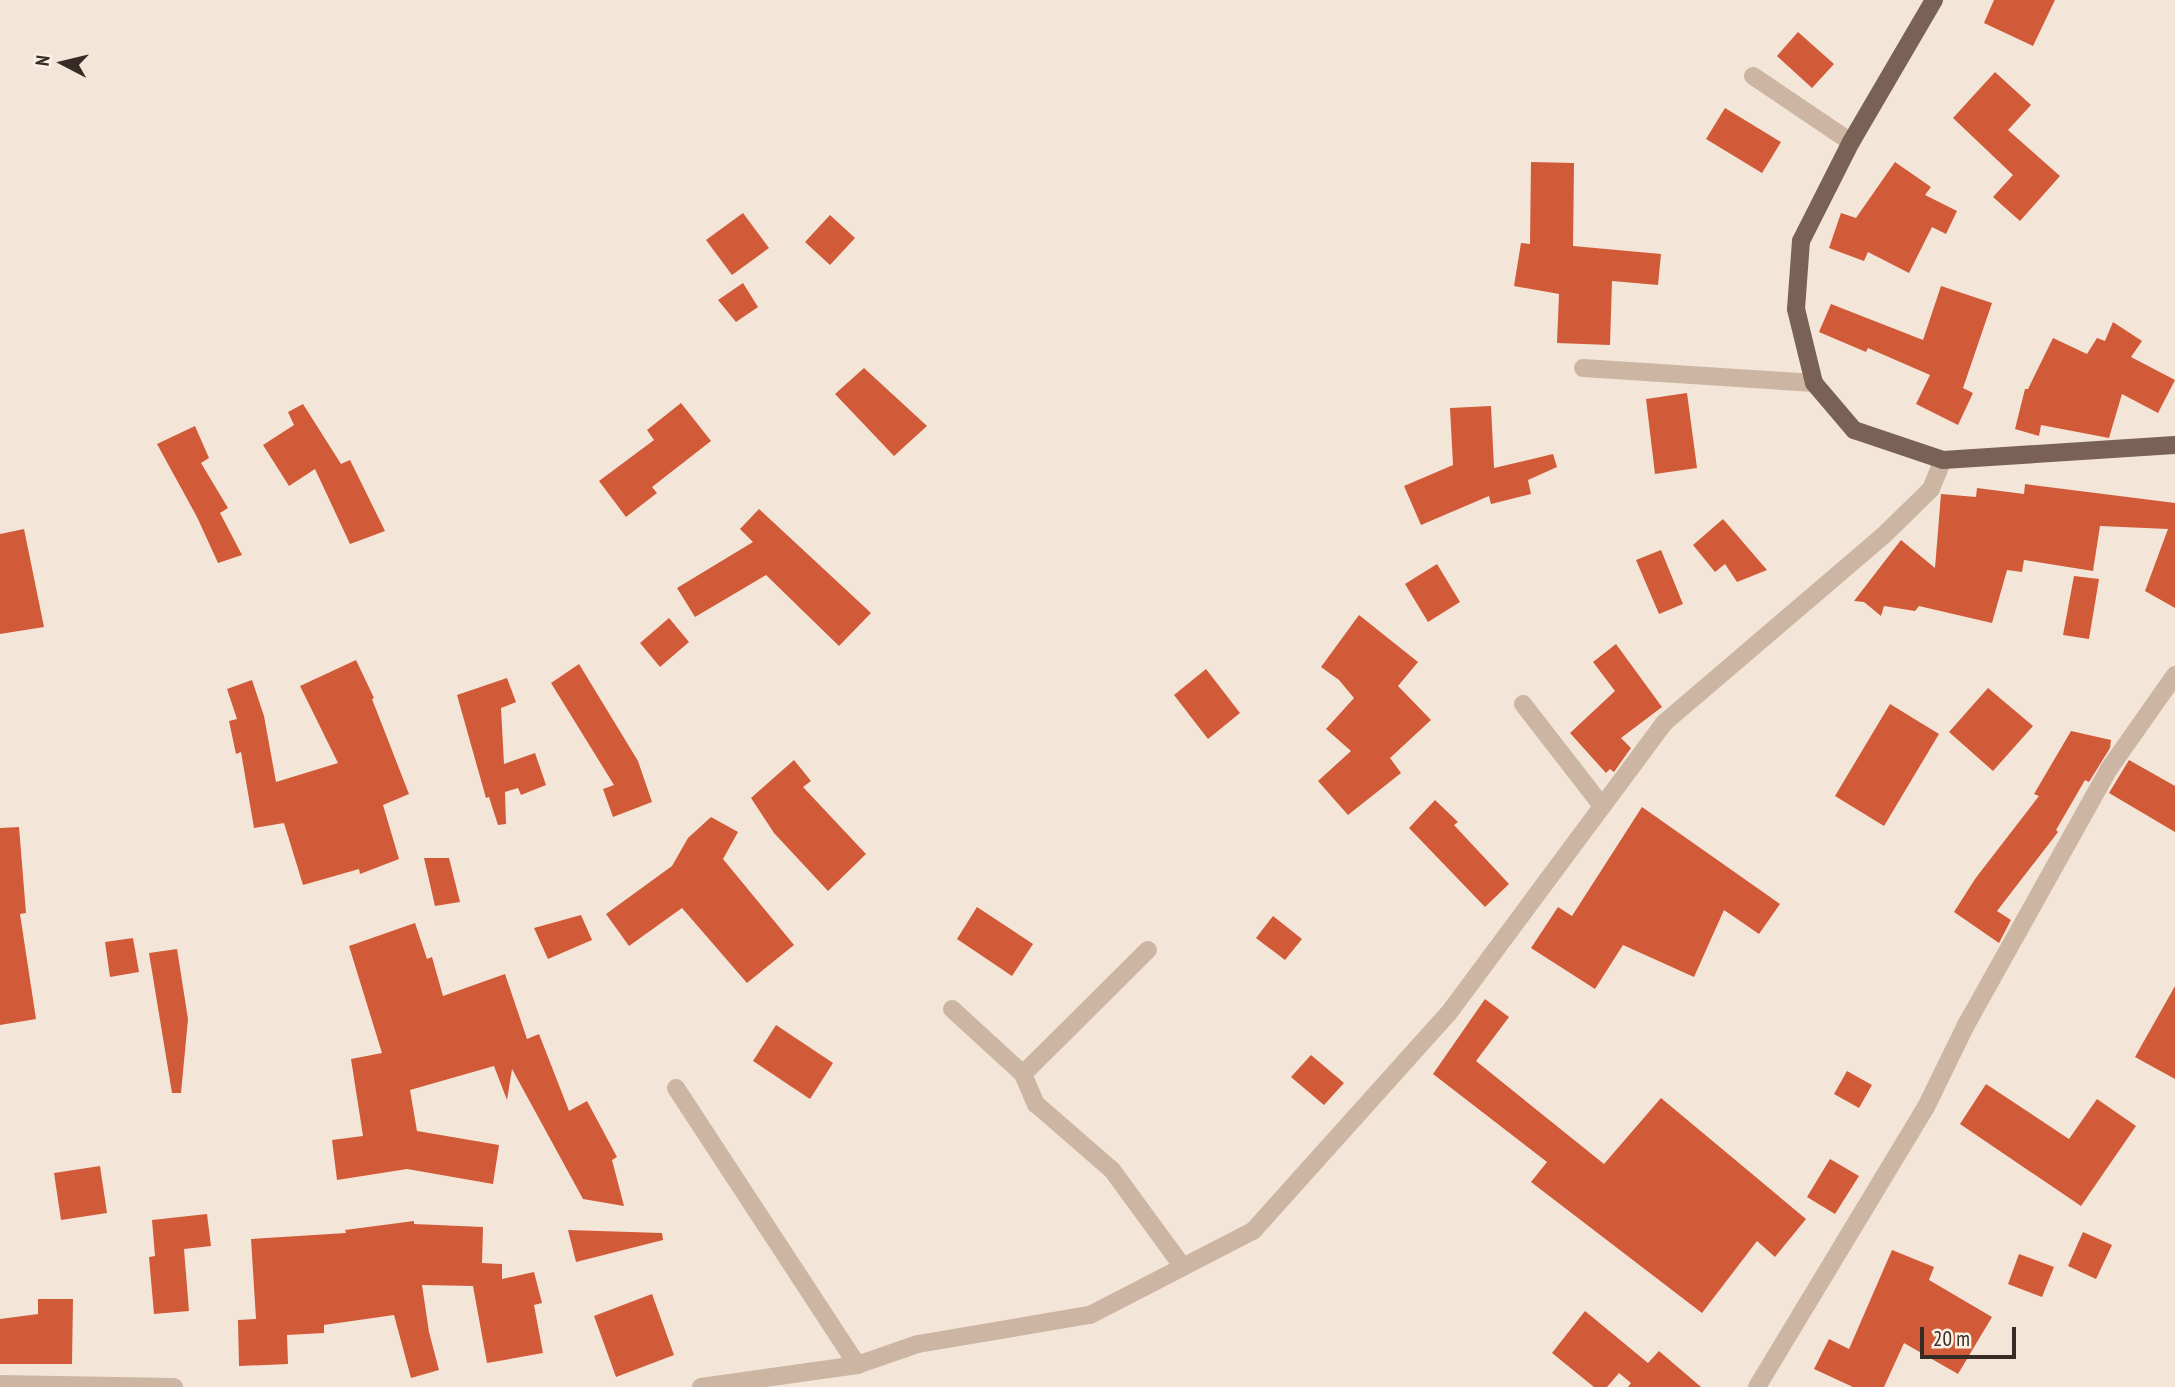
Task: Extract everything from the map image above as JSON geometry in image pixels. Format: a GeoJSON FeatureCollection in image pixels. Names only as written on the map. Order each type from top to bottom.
{"type":"FeatureCollection","features":[{"type":"Feature","properties":{"kind":"main road"},"geometry":{"type":"LineString","coordinates":[[1934,0],[1851,142],[1801,241],[1796,309],[1814,383],[1854,430],[1943,460],[2175,445]]}},
{"type":"Feature","properties":{"kind":"street"},"geometry":{"type":"LineString","coordinates":[[1753,76],[1851,142]]}},
{"type":"Feature","properties":{"kind":"street"},"geometry":{"type":"LineString","coordinates":[[1583,368],[1814,383]]}},
{"type":"Feature","properties":{"kind":"street"},"geometry":{"type":"LineString","coordinates":[[701,1387],[857,1365],[918,1344],[1090,1315],[1253,1231],[1448,1014],[1664,723],[1883,537],[1931,489],[1943,460]]}},
{"type":"Feature","properties":{"kind":"street"},"geometry":{"type":"LineString","coordinates":[[1757,1387],[1926,1107],[1966,1025],[2109,769],[2175,675]]}},
{"type":"Feature","properties":{"kind":"street"},"geometry":{"type":"LineString","coordinates":[[1523,704],[1602,806]]}},
{"type":"Feature","properties":{"kind":"street"},"geometry":{"type":"LineString","coordinates":[[1023,1074],[1148,950]]}},
{"type":"Feature","properties":{"kind":"street"},"geometry":{"type":"LineString","coordinates":[[952,1009],[1023,1074],[1036,1104],[1112,1170],[1183,1267]]}},
{"type":"Feature","properties":{"kind":"street"},"geometry":{"type":"LineString","coordinates":[[676,1088],[857,1365]]}},
{"type":"Feature","properties":{"kind":"street"},"geometry":{"type":"LineString","coordinates":[[0,1384],[174,1387]]}},
{"type":"Feature","properties":{"kind":"building"},"geometry":{"type":"Polygon","coordinates":[[[1994,0],[2055,0],[2033,46],[1984,23],[1994,0]]]}},
{"type":"Feature","properties":{"kind":"building"},"geometry":{"type":"Polygon","coordinates":[[[1798,32],[1834,64],[1812,88],[1777,56],[1798,32]]]}},
{"type":"Feature","properties":{"kind":"building"},"geometry":{"type":"Polygon","coordinates":[[[1995,72],[2031,105],[2008,130],[2060,176],[2020,221],[1993,197],[2013,175],[1953,118],[1995,72]]]}},
{"type":"Feature","properties":{"kind":"building"},"geometry":{"type":"Polygon","coordinates":[[[1725,108],[1781,142],[1762,173],[1706,139],[1725,108]]]}},
{"type":"Feature","properties":{"kind":"building"},"geometry":{"type":"Polygon","coordinates":[[[1531,162],[1574,163],[1573,246],[1661,254],[1658,285],[1612,281],[1610,345],[1557,343],[1559,294],[1514,286],[1521,243],[1530,244],[1531,162]]]}},
{"type":"Feature","properties":{"kind":"building"},"geometry":{"type":"Polygon","coordinates":[[[1895,162],[1931,187],[1925,195],[1957,211],[1946,234],[1932,227],[1909,273],[1868,252],[1864,261],[1829,248],[1841,213],[1856,218],[1895,162]]]}},
{"type":"Feature","properties":{"kind":"building"},"geometry":{"type":"Polygon","coordinates":[[[743,213],[769,248],[732,275],[706,240],[743,213]]]}},
{"type":"Feature","properties":{"kind":"building"},"geometry":{"type":"Polygon","coordinates":[[[830,215],[855,238],[830,265],[805,242],[830,215]]]}},
{"type":"Feature","properties":{"kind":"building"},"geometry":{"type":"Polygon","coordinates":[[[743,283],[758,307],[736,322],[718,300],[743,283]]]}},
{"type":"Feature","properties":{"kind":"building"},"geometry":{"type":"Polygon","coordinates":[[[1941,286],[1992,303],[1963,388],[1973,393],[1958,425],[1916,404],[1930,375],[1868,348],[1866,352],[1819,332],[1831,304],[1923,340],[1941,286]]]}},
{"type":"Feature","properties":{"kind":"building"},"geometry":{"type":"Polygon","coordinates":[[[2113,322],[2142,341],[2131,357],[2175,380],[2158,413],[2122,394],[2109,438],[2041,425],[2039,436],[2015,429],[2025,389],[2028,389],[2053,338],[2087,354],[2097,338],[2105,341],[2113,322]]]}},
{"type":"Feature","properties":{"kind":"building"},"geometry":{"type":"Polygon","coordinates":[[[864,368],[927,426],[894,456],[835,394],[864,368]]]}},
{"type":"Feature","properties":{"kind":"building"},"geometry":{"type":"Polygon","coordinates":[[[1687,393],[1697,468],[1655,474],[1646,399],[1687,393]]]}},
{"type":"Feature","properties":{"kind":"building"},"geometry":{"type":"Polygon","coordinates":[[[681,403],[711,441],[652,487],[657,493],[626,517],[599,481],[654,440],[647,430],[681,403]]]}},
{"type":"Feature","properties":{"kind":"building"},"geometry":{"type":"Polygon","coordinates":[[[303,404],[341,464],[350,460],[385,531],[350,544],[315,469],[289,486],[263,445],[294,425],[288,412],[303,404]]]}},
{"type":"Feature","properties":{"kind":"building"},"geometry":{"type":"Polygon","coordinates":[[[1491,406],[1494,468],[1553,454],[1557,467],[1528,480],[1531,494],[1491,504],[1489,496],[1421,525],[1404,486],[1453,465],[1450,408],[1491,406]]]}},
{"type":"Feature","properties":{"kind":"building"},"geometry":{"type":"Polygon","coordinates":[[[195,426],[209,458],[201,463],[228,508],[220,513],[242,555],[218,563],[197,517],[157,444],[195,426]]]}},
{"type":"Feature","properties":{"kind":"building"},"geometry":{"type":"Polygon","coordinates":[[[2025,484],[2175,503],[2175,608],[2145,591],[2168,529],[2100,526],[2093,571],[2024,560],[2022,572],[2007,570],[1992,623],[1919,606],[1915,611],[1884,606],[1881,616],[1864,602],[1854,601],[1901,540],[1935,568],[1941,494],[1976,497],[1977,488],[2024,494],[2025,484]]]}},
{"type":"Feature","properties":{"kind":"building"},"geometry":{"type":"Polygon","coordinates":[[[759,509],[871,613],[839,646],[766,575],[695,617],[677,588],[753,542],[740,529],[759,509]]]}},
{"type":"Feature","properties":{"kind":"building"},"geometry":{"type":"Polygon","coordinates":[[[1723,519],[1767,570],[1737,582],[1725,564],[1715,572],[1693,545],[1723,519]]]}},
{"type":"Feature","properties":{"kind":"building"},"geometry":{"type":"Polygon","coordinates":[[[24,529],[44,627],[0,634],[0,534],[24,529]]]}},
{"type":"Feature","properties":{"kind":"building"},"geometry":{"type":"Polygon","coordinates":[[[1661,550],[1683,604],[1659,614],[1636,560],[1661,550]]]}},
{"type":"Feature","properties":{"kind":"building"},"geometry":{"type":"Polygon","coordinates":[[[1437,564],[1460,602],[1428,622],[1405,584],[1437,564]]]}},
{"type":"Feature","properties":{"kind":"building"},"geometry":{"type":"Polygon","coordinates":[[[2074,576],[2099,579],[2089,639],[2063,635],[2074,576]]]}},
{"type":"Feature","properties":{"kind":"building"},"geometry":{"type":"Polygon","coordinates":[[[1359,615],[1418,662],[1398,686],[1431,720],[1390,758],[1401,773],[1348,815],[1318,781],[1351,751],[1326,729],[1354,698],[1339,680],[1321,667],[1359,615]]]}},
{"type":"Feature","properties":{"kind":"building"},"geometry":{"type":"Polygon","coordinates":[[[669,618],[689,642],[660,667],[640,643],[669,618]]]}},
{"type":"Feature","properties":{"kind":"building"},"geometry":{"type":"Polygon","coordinates":[[[1616,644],[1662,707],[1621,738],[1631,748],[1614,772],[1610,769],[1606,773],[1570,733],[1615,691],[1593,662],[1616,644]]]}},
{"type":"Feature","properties":{"kind":"building"},"geometry":{"type":"Polygon","coordinates":[[[356,660],[374,698],[372,699],[409,794],[383,805],[399,859],[360,874],[359,869],[303,885],[284,823],[254,828],[241,752],[236,754],[229,721],[237,719],[227,689],[252,680],[264,716],[276,782],[338,763],[300,686],[356,660]]]}},
{"type":"Feature","properties":{"kind":"building"},"geometry":{"type":"Polygon","coordinates":[[[579,664],[638,761],[652,802],[613,817],[603,789],[614,785],[551,683],[579,664]]]}},
{"type":"Feature","properties":{"kind":"building"},"geometry":{"type":"Polygon","coordinates":[[[1206,669],[1240,713],[1208,739],[1174,695],[1206,669]]]}},
{"type":"Feature","properties":{"kind":"building"},"geometry":{"type":"Polygon","coordinates":[[[507,678],[516,702],[501,708],[504,764],[535,753],[546,785],[521,795],[518,788],[505,792],[506,824],[498,825],[489,797],[486,798],[457,695],[507,678]]]}},
{"type":"Feature","properties":{"kind":"building"},"geometry":{"type":"Polygon","coordinates":[[[1988,688],[2033,726],[1993,771],[1949,732],[1988,688]]]}},
{"type":"Feature","properties":{"kind":"building"},"geometry":{"type":"Polygon","coordinates":[[[1890,704],[1939,734],[1884,826],[1835,796],[1890,704]]]}},
{"type":"Feature","properties":{"kind":"building"},"geometry":{"type":"Polygon","coordinates":[[[2071,731],[2111,740],[2110,748],[2089,782],[2085,780],[2056,830],[2058,832],[1997,911],[2011,920],[1999,943],[1954,912],[1975,879],[2039,796],[2034,794],[2071,731]]]}},
{"type":"Feature","properties":{"kind":"building"},"geometry":{"type":"Polygon","coordinates":[[[794,760],[811,781],[803,787],[866,854],[828,891],[774,833],[751,798],[794,760]]]}},
{"type":"Feature","properties":{"kind":"building"},"geometry":{"type":"Polygon","coordinates":[[[2129,760],[2175,786],[2175,832],[2109,793],[2129,760]]]}},
{"type":"Feature","properties":{"kind":"building"},"geometry":{"type":"Polygon","coordinates":[[[1435,800],[1458,822],[1454,825],[1509,884],[1485,907],[1409,828],[1435,800]]]}},
{"type":"Feature","properties":{"kind":"building"},"geometry":{"type":"Polygon","coordinates":[[[1642,807],[1780,904],[1759,934],[1724,910],[1694,977],[1623,945],[1595,989],[1531,948],[1558,907],[1572,916],[1642,807]]]}},
{"type":"Feature","properties":{"kind":"building"},"geometry":{"type":"Polygon","coordinates":[[[711,817],[738,832],[723,859],[794,945],[747,983],[682,908],[629,946],[606,914],[672,866],[688,838],[711,817]]]}},
{"type":"Feature","properties":{"kind":"building"},"geometry":{"type":"Polygon","coordinates":[[[19,827],[26,913],[20,914],[36,1019],[0,1025],[0,828],[19,827]]]}},
{"type":"Feature","properties":{"kind":"building"},"geometry":{"type":"Polygon","coordinates":[[[424,858],[449,858],[460,902],[435,906],[424,858]]]}},
{"type":"Feature","properties":{"kind":"building"},"geometry":{"type":"Polygon","coordinates":[[[977,907],[1033,944],[1012,976],[957,939],[977,907]]]}},
{"type":"Feature","properties":{"kind":"building"},"geometry":{"type":"Polygon","coordinates":[[[581,915],[592,940],[548,959],[534,928],[581,915]]]}},
{"type":"Feature","properties":{"kind":"building"},"geometry":{"type":"Polygon","coordinates":[[[1273,916],[1302,939],[1285,960],[1256,938],[1273,916]]]}},
{"type":"Feature","properties":{"kind":"building"},"geometry":{"type":"Polygon","coordinates":[[[415,923],[427,959],[432,957],[443,996],[505,974],[527,1039],[539,1034],[569,1111],[587,1101],[617,1157],[612,1160],[624,1206],[583,1199],[512,1069],[507,1100],[494,1066],[410,1090],[417,1131],[499,1145],[493,1184],[407,1169],[337,1180],[332,1140],[363,1136],[351,1059],[382,1053],[349,946],[415,923]]]}},
{"type":"Feature","properties":{"kind":"building"},"geometry":{"type":"Polygon","coordinates":[[[133,938],[139,972],[110,977],[105,942],[133,938]]]}},
{"type":"Feature","properties":{"kind":"building"},"geometry":{"type":"Polygon","coordinates":[[[177,949],[188,1019],[181,1093],[172,1093],[149,953],[177,949]]]}},
{"type":"Feature","properties":{"kind":"building"},"geometry":{"type":"Polygon","coordinates":[[[2175,986],[2175,1079],[2135,1057],[2175,986]]]}},
{"type":"Feature","properties":{"kind":"building"},"geometry":{"type":"Polygon","coordinates":[[[1485,999],[1509,1017],[1476,1061],[1604,1164],[1661,1098],[1806,1219],[1775,1257],[1757,1241],[1702,1313],[1531,1182],[1547,1162],[1433,1074],[1485,999]]]}},
{"type":"Feature","properties":{"kind":"building"},"geometry":{"type":"Polygon","coordinates":[[[776,1025],[833,1063],[810,1099],[753,1061],[776,1025]]]}},
{"type":"Feature","properties":{"kind":"building"},"geometry":{"type":"Polygon","coordinates":[[[1311,1055],[1344,1083],[1324,1105],[1291,1077],[1311,1055]]]}},
{"type":"Feature","properties":{"kind":"building"},"geometry":{"type":"Polygon","coordinates":[[[1847,1071],[1872,1085],[1859,1108],[1834,1094],[1847,1071]]]}},
{"type":"Feature","properties":{"kind":"building"},"geometry":{"type":"Polygon","coordinates":[[[1986,1084],[2069,1139],[2097,1099],[2136,1126],[2081,1206],[1960,1124],[1986,1084]]]}},
{"type":"Feature","properties":{"kind":"building"},"geometry":{"type":"Polygon","coordinates":[[[1830,1159],[1859,1176],[1835,1214],[1807,1197],[1830,1159]]]}},
{"type":"Feature","properties":{"kind":"building"},"geometry":{"type":"Polygon","coordinates":[[[100,1166],[107,1213],[61,1220],[54,1173],[100,1166]]]}},
{"type":"Feature","properties":{"kind":"building"},"geometry":{"type":"Polygon","coordinates":[[[207,1214],[211,1246],[184,1249],[189,1311],[154,1314],[149,1257],[155,1256],[152,1220],[207,1214]]]}},
{"type":"Feature","properties":{"kind":"building"},"geometry":{"type":"Polygon","coordinates":[[[414,1221],[414,1224],[483,1227],[482,1263],[502,1264],[502,1279],[534,1272],[542,1303],[534,1305],[543,1353],[487,1363],[473,1286],[422,1285],[429,1332],[439,1370],[411,1378],[394,1315],[324,1325],[324,1333],[287,1335],[288,1364],[239,1366],[238,1320],[256,1319],[251,1239],[346,1233],[345,1230],[414,1221]]]}},
{"type":"Feature","properties":{"kind":"building"},"geometry":{"type":"Polygon","coordinates":[[[568,1230],[662,1233],[663,1240],[576,1262],[568,1230]]]}},
{"type":"Feature","properties":{"kind":"building"},"geometry":{"type":"Polygon","coordinates":[[[2083,1232],[2112,1245],[2096,1279],[2068,1266],[2083,1232]]]}},
{"type":"Feature","properties":{"kind":"building"},"geometry":{"type":"Polygon","coordinates":[[[1892,1250],[1934,1267],[1929,1280],[1992,1317],[1958,1374],[1904,1343],[1884,1387],[1853,1387],[1814,1369],[1829,1339],[1849,1349],[1892,1250]]]}},
{"type":"Feature","properties":{"kind":"building"},"geometry":{"type":"Polygon","coordinates":[[[2019,1254],[2054,1267],[2042,1297],[2008,1284],[2019,1254]]]}},
{"type":"Feature","properties":{"kind":"building"},"geometry":{"type":"Polygon","coordinates":[[[652,1294],[674,1355],[616,1377],[594,1316],[652,1294]]]}},
{"type":"Feature","properties":{"kind":"building"},"geometry":{"type":"Polygon","coordinates":[[[38,1299],[73,1299],[72,1364],[0,1364],[0,1319],[38,1314],[38,1299]]]}},
{"type":"Feature","properties":{"kind":"building"},"geometry":{"type":"Polygon","coordinates":[[[1585,1311],[1648,1363],[1659,1351],[1701,1387],[1628,1387],[1631,1383],[1619,1373],[1607,1387],[1594,1387],[1552,1353],[1585,1311]]]}}]}
